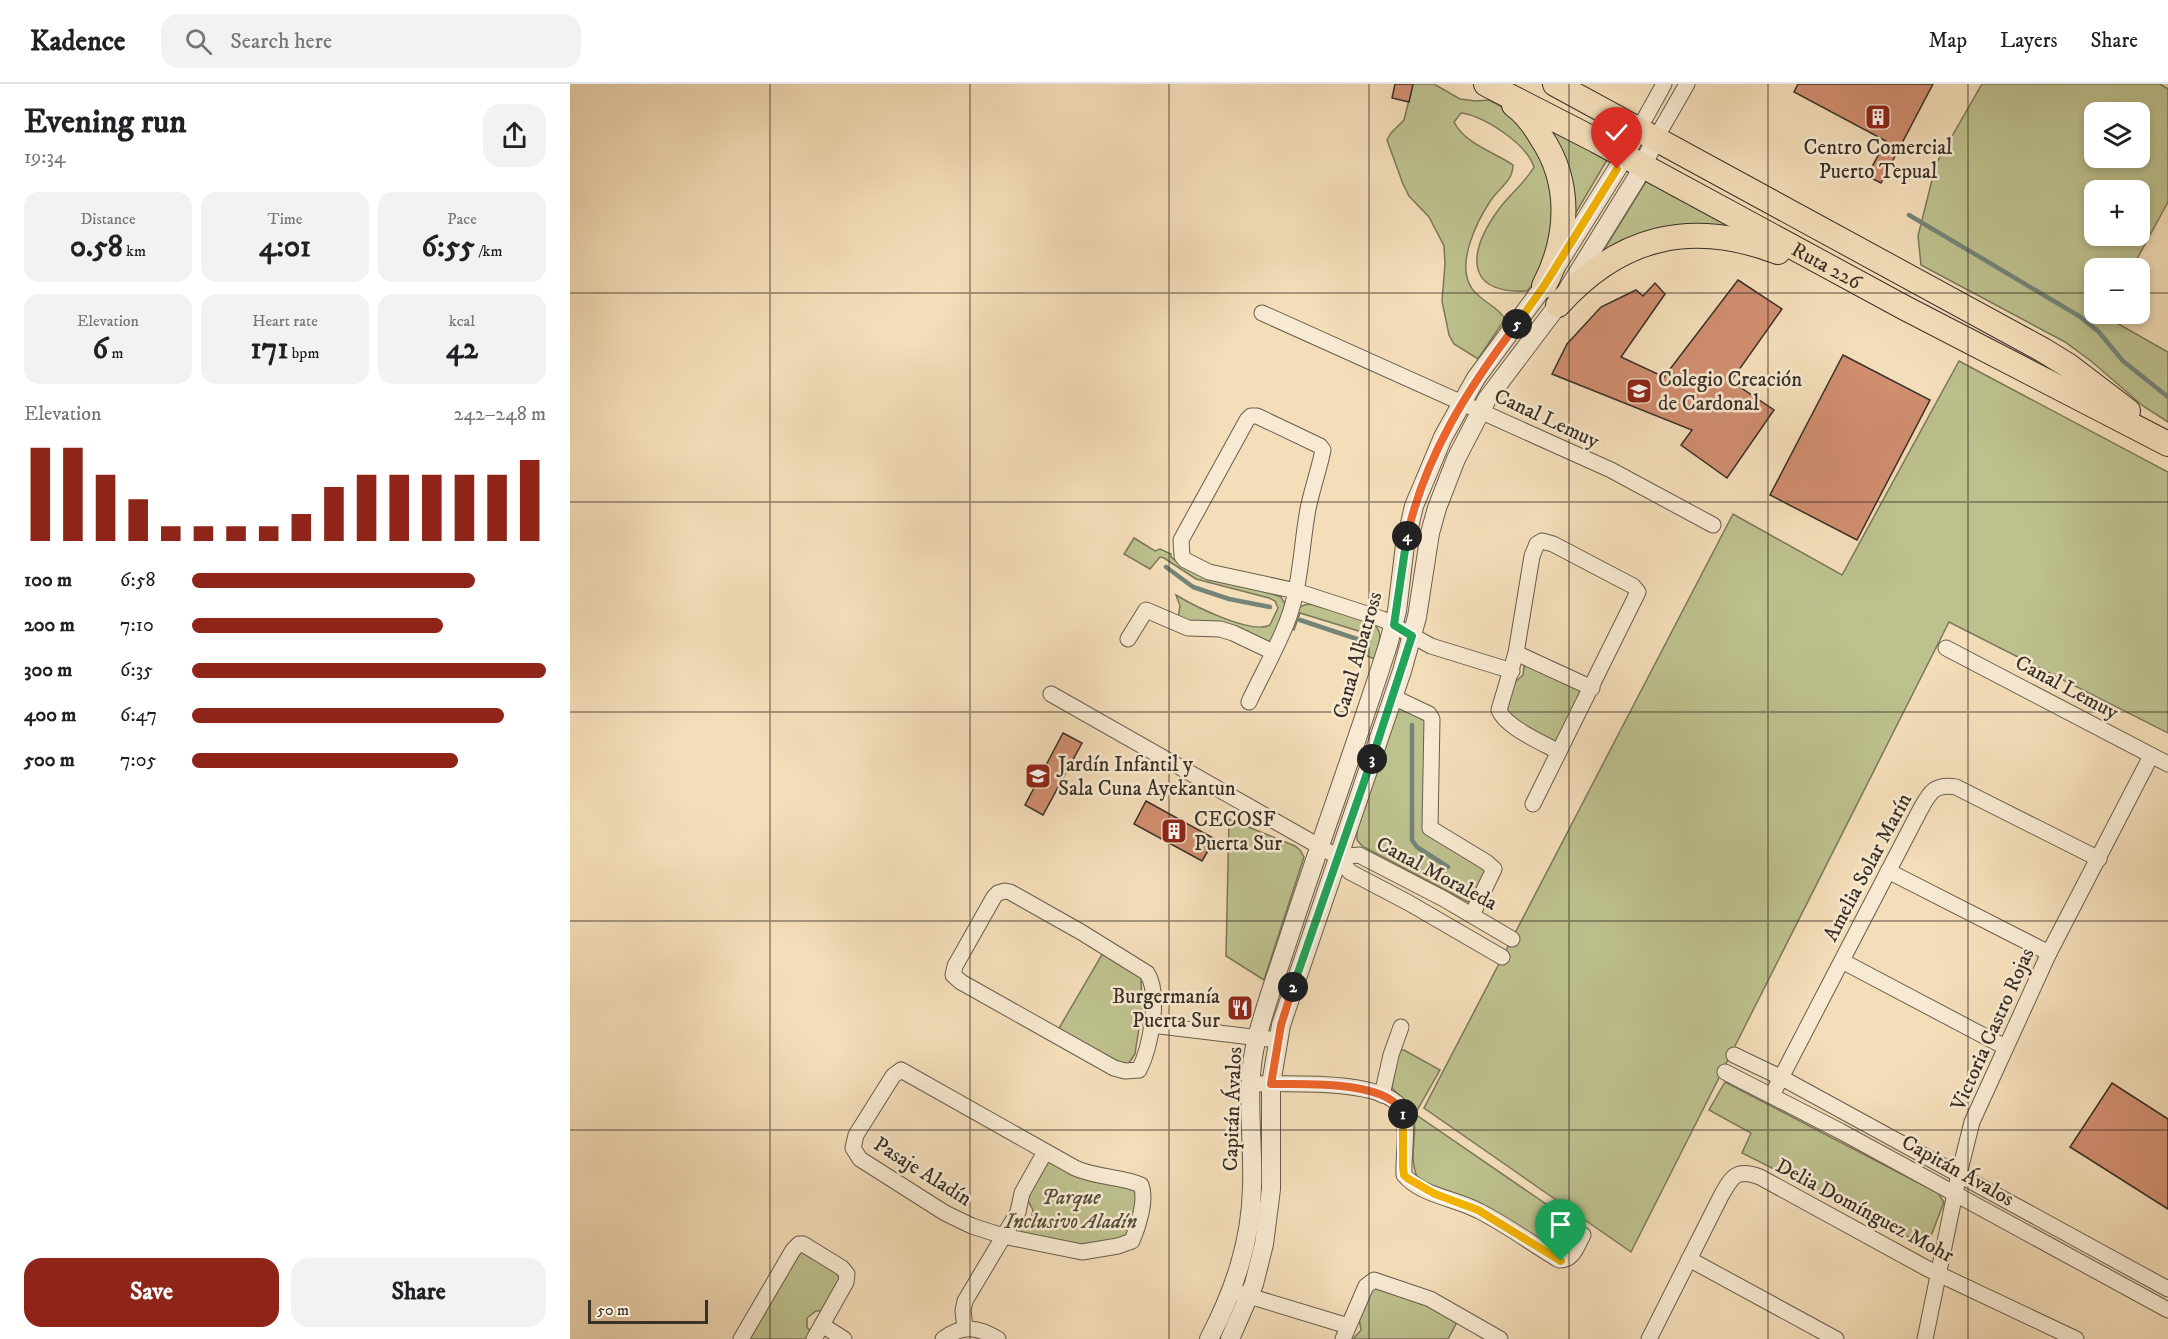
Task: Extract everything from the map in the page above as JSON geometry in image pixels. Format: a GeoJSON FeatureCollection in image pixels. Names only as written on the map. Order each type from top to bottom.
{"type":"FeatureCollection","features":[{"type":"Feature","properties":{"kind":"main road","name":"Ruta 226"},"geometry":{"type":"LineString","coordinates":[[1555,84],[2043,350],[2069,366],[2168,443]]}},
{"type":"Feature","properties":{"kind":"main road","name":"Ruta 226"},"geometry":{"type":"LineString","coordinates":[[1487,85],[1630,167],[2168,443]]}},
{"type":"Feature","properties":{"kind":"main road"},"geometry":{"type":"LineString","coordinates":[[1487,85],[1519,109],[1532,124],[1551,151],[1560,176],[1563,197],[1563,234],[1552,270],[1551,296]]}},
{"type":"Feature","properties":{"kind":"main road"},"geometry":{"type":"LineString","coordinates":[[1551,296],[1586,277],[1619,255],[1647,243],[1676,237],[1708,236],[1740,239],[1841,274]]}},
{"type":"Feature","properties":{"kind":"street"},"geometry":{"type":"LineString","coordinates":[[1648,134],[1664,84]]}},
{"type":"Feature","properties":{"kind":"street"},"geometry":{"type":"LineString","coordinates":[[1630,167],[1648,134],[1687,84]]}},
{"type":"Feature","properties":{"kind":"street","name":"Canal Albatross"},"geometry":{"type":"LineString","coordinates":[[1338,857],[1412,636],[1420,604],[1430,533],[1456,459],[1481,411],[1630,167]]}},
{"type":"Feature","properties":{"kind":"street","name":"Canal Albatross"},"geometry":{"type":"LineString","coordinates":[[1319,846],[1394,625],[1405,545],[1414,506],[1435,453],[1461,402],[1487,363],[1551,296]]}},
{"type":"Feature","properties":{"kind":"street","name":"Canal Lemuy"},"geometry":{"type":"LineString","coordinates":[[1262,313],[1611,470],[1713,525]]}},
{"type":"Feature","properties":{"kind":"street"},"geometry":{"type":"LineString","coordinates":[[1249,702],[1286,623],[1296,591],[1309,507],[1323,448],[1257,416],[1251,416],[1181,540],[1182,556],[1185,561],[1209,572],[1296,591],[1378,617],[1431,646],[1512,671]]}},
{"type":"Feature","properties":{"kind":"street"},"geometry":{"type":"LineString","coordinates":[[1533,804],[1592,687],[1638,590],[1546,542],[1537,544],[1532,556],[1516,654],[1499,712],[1511,724],[1559,752]]}},
{"type":"Feature","properties":{"kind":"street"},"geometry":{"type":"LineString","coordinates":[[1128,639],[1146,610],[1188,628],[1225,630],[1273,652]]}},
{"type":"Feature","properties":{"kind":"street","name":"Canal Lemuy"},"geometry":{"type":"LineString","coordinates":[[1946,648],[2168,764]]}},
{"type":"Feature","properties":{"kind":"street"},"geometry":{"type":"LineString","coordinates":[[1516,654],[1592,687]]}},
{"type":"Feature","properties":{"kind":"street","name":"Canal Moraleda"},"geometry":{"type":"LineString","coordinates":[[1051,694],[1338,857],[1350,872],[1502,957]]}},
{"type":"Feature","properties":{"kind":"street"},"geometry":{"type":"LineString","coordinates":[[1393,697],[1429,714],[1432,719],[1430,828],[1494,869],[1472,915]]}},
{"type":"Feature","properties":{"kind":"street","name":"Victoria Castro Rojas"},"geometry":{"type":"LineString","coordinates":[[1925,1339],[1972,1122],[2049,953],[2151,756]]}},
{"type":"Feature","properties":{"kind":"street","name":"Amelia Solar Marín"},"geometry":{"type":"LineString","coordinates":[[1772,1095],[1929,794],[1940,786],[1956,787],[2099,859]]}},
{"type":"Feature","properties":{"kind":"street","name":"Capitán Ávalos"},"geometry":{"type":"LineString","coordinates":[[1209,1339],[1231,1291],[1243,1253],[1251,1213],[1251,1084],[1257,1037],[1319,846]]}},
{"type":"Feature","properties":{"kind":"street","name":"Canal Moraleda"},"geometry":{"type":"LineString","coordinates":[[1338,857],[1359,855],[1512,939]]}},
{"type":"Feature","properties":{"kind":"street","name":"Capitán Ávalos"},"geometry":{"type":"LineString","coordinates":[[1230,1339],[1250,1297],[1269,1216],[1271,1084],[1277,1040],[1288,999],[1338,857]]}},
{"type":"Feature","properties":{"kind":"street"},"geometry":{"type":"LineString","coordinates":[[1888,871],[2049,953]]}},
{"type":"Feature","properties":{"kind":"street"},"geometry":{"type":"LineString","coordinates":[[998,892],[1010,892],[1147,973],[1152,982],[1153,994],[1151,1025],[1139,1070],[1119,1070],[961,982],[953,975],[953,971],[994,897],[998,892]]}},
{"type":"Feature","properties":{"kind":"street"},"geometry":{"type":"LineString","coordinates":[[1842,961],[2005,1047]]}},
{"type":"Feature","properties":{"kind":"street"},"geometry":{"type":"LineString","coordinates":[[1151,1025],[1277,1040]]}},
{"type":"Feature","properties":{"kind":"street"},"geometry":{"type":"LineString","coordinates":[[1382,1095],[1391,1055],[1401,1027]]}},
{"type":"Feature","properties":{"kind":"street","name":"Capitán Ávalos"},"geometry":{"type":"LineString","coordinates":[[1734,1055],[1782,1078],[2168,1289]]}},
{"type":"Feature","properties":{"kind":"street","name":"Pasaje Aladín"},"geometry":{"type":"LineString","coordinates":[[901,1070],[1045,1152],[1087,1173],[1141,1185],[1143,1195],[1132,1241],[1082,1252],[1003,1236],[957,1220],[878,1171],[856,1153],[854,1148],[856,1135],[893,1076],[901,1070]]}},
{"type":"Feature","properties":{"kind":"street","name":"Capitán Ávalos"},"geometry":{"type":"LineString","coordinates":[[1725,1072],[1955,1193],[2168,1310]]}},
{"type":"Feature","properties":{"kind":"street"},"geometry":{"type":"LineString","coordinates":[[1251,1084],[1348,1086],[1382,1095],[1396,1103],[1403,1112],[1403,1167],[1407,1178],[1435,1194],[1478,1210],[1561,1261],[1570,1258],[1582,1235]]}},
{"type":"Feature","properties":{"kind":"street"},"geometry":{"type":"LineString","coordinates":[[965,1328],[965,1301],[1018,1212],[1022,1193],[1045,1152]]}},
{"type":"Feature","properties":{"kind":"street","name":"Delia Domínguez Mohr"},"geometry":{"type":"LineString","coordinates":[[1649,1339],[1728,1182],[1735,1175],[1750,1173],[1939,1274],[2076,1339]]}},
{"type":"Feature","properties":{"kind":"street"},"geometry":{"type":"LineString","coordinates":[[741,1339],[793,1250],[799,1244],[842,1268],[847,1274],[846,1282],[814,1339]]}},
{"type":"Feature","properties":{"kind":"street"},"geometry":{"type":"LineString","coordinates":[[1689,1259],[1836,1339]]}},
{"type":"Feature","properties":{"kind":"street"},"geometry":{"type":"LineString","coordinates":[[1231,1291],[1346,1333],[1366,1286],[1374,1280],[1430,1299],[1500,1339]]}},
{"type":"Feature","properties":{"kind":"street"},"geometry":{"type":"LineString","coordinates":[[822,1325],[844,1339]]}},
{"type":"Feature","properties":{"kind":"street"},"geometry":{"type":"LineString","coordinates":[[943,1339],[965,1328],[977,1329],[998,1339]]}},
{"type":"Feature","properties":{"kind":"green space"},"geometry":{"type":"Polygon","coordinates":[[[1413,84],[1434,84],[1460,99],[1489,100],[1508,110],[1537,137],[1559,194],[1543,273],[1527,291],[1506,290],[1491,285],[1482,277],[1477,266],[1482,240],[1499,209],[1534,167],[1523,149],[1492,125],[1461,113],[1454,122],[1472,142],[1513,165],[1511,176],[1491,200],[1480,219],[1467,254],[1467,277],[1471,287],[1505,319],[1478,359],[1454,344],[1449,335],[1442,301],[1444,246],[1429,217],[1409,196],[1387,140],[1404,120],[1413,84]]]}},
{"type":"Feature","properties":{"kind":"green space"},"geometry":{"type":"Polygon","coordinates":[[[1982,84],[2160,84],[2168,89],[2168,202],[2150,235],[2150,180],[2084,180],[2084,246],[2144,246],[2137,258],[2084,258],[2084,324],[2118,324],[2168,352],[2168,422],[2143,406],[2091,361],[2065,342],[1921,265],[1918,236],[1936,164],[1982,84]]]}},
{"type":"Feature","properties":{"kind":"green space"},"geometry":{"type":"Polygon","coordinates":[[[1538,120],[1607,160],[1571,221],[1538,120]]]}},
{"type":"Feature","properties":{"kind":"green space"},"geometry":{"type":"Polygon","coordinates":[[[1647,180],[1742,231],[1602,253],[1647,180]]]}},
{"type":"Feature","properties":{"kind":"green space"},"geometry":{"type":"Polygon","coordinates":[[[1959,361],[2168,472],[2168,733],[1949,622],[1631,1252],[1424,1108],[1733,514],[1842,575],[1959,361]]]}},
{"type":"Feature","properties":{"kind":"green space"},"geometry":{"type":"Polygon","coordinates":[[[1134,538],[1155,551],[1160,549],[1171,554],[1171,557],[1183,566],[1281,597],[1287,607],[1271,642],[1263,642],[1178,618],[1180,606],[1176,595],[1223,618],[1250,626],[1270,625],[1278,608],[1275,601],[1269,598],[1196,579],[1164,558],[1160,557],[1150,569],[1124,554],[1134,538]]]}},
{"type":"Feature","properties":{"kind":"green space"},"geometry":{"type":"Polygon","coordinates":[[[1310,604],[1370,621],[1375,625],[1380,638],[1374,659],[1365,655],[1370,641],[1365,633],[1300,613],[1294,630],[1289,628],[1298,609],[1310,604]]]}},
{"type":"Feature","properties":{"kind":"green space"},"geometry":{"type":"Polygon","coordinates":[[[1530,665],[1580,690],[1582,697],[1562,739],[1554,742],[1509,718],[1505,703],[1514,683],[1523,675],[1524,667],[1530,665]]]}},
{"type":"Feature","properties":{"kind":"green space"},"geometry":{"type":"Polygon","coordinates":[[[1399,707],[1427,718],[1425,820],[1487,870],[1471,901],[1468,902],[1362,846],[1357,840],[1357,830],[1399,707]]]}},
{"type":"Feature","properties":{"kind":"green space"},"geometry":{"type":"Polygon","coordinates":[[[1229,819],[1295,846],[1304,857],[1264,980],[1226,956],[1229,819]]]}},
{"type":"Feature","properties":{"kind":"green space"},"geometry":{"type":"Polygon","coordinates":[[[1104,951],[1141,978],[1142,1009],[1135,1054],[1127,1066],[1058,1030],[1104,951]]]}},
{"type":"Feature","properties":{"kind":"green space"},"geometry":{"type":"Polygon","coordinates":[[[1398,1050],[1404,1050],[1440,1070],[1415,1114],[1578,1226],[1569,1249],[1563,1255],[1458,1197],[1418,1179],[1413,1161],[1414,1117],[1409,1105],[1392,1088],[1398,1050]]]}},
{"type":"Feature","properties":{"kind":"green space"},"geometry":{"type":"Polygon","coordinates":[[[1725,1082],[1938,1193],[1944,1202],[1931,1236],[1920,1243],[1742,1153],[1751,1133],[1709,1110],[1725,1082]]]}},
{"type":"Feature","properties":{"kind":"green space","name":"Parque Inclusivo Aladín"},"geometry":{"type":"Polygon","coordinates":[[[1047,1161],[1136,1189],[1138,1200],[1129,1234],[1121,1240],[1082,1247],[1022,1234],[1016,1230],[1017,1227],[1025,1226],[1031,1221],[1033,1210],[1027,1199],[1047,1161]]]}},
{"type":"Feature","properties":{"kind":"green space"},"geometry":{"type":"Polygon","coordinates":[[[801,1250],[842,1275],[825,1311],[816,1311],[807,1318],[807,1327],[812,1334],[808,1339],[746,1339],[801,1250]]]}},
{"type":"Feature","properties":{"kind":"green space"},"geometry":{"type":"Polygon","coordinates":[[[1372,1288],[1403,1293],[1458,1320],[1448,1339],[1353,1339],[1361,1330],[1359,1318],[1372,1288]]]}},
{"type":"Feature","properties":{"kind":"building"},"geometry":{"type":"Polygon","coordinates":[[[1395,84],[1413,84],[1409,102],[1392,98],[1395,84]]]}},
{"type":"Feature","properties":{"kind":"building","name":"Centro Comercial Puerto Tepual"},"geometry":{"type":"Polygon","coordinates":[[[1798,84],[1933,84],[1881,183],[1867,176],[1886,141],[1794,92],[1798,84]]]}},
{"type":"Feature","properties":{"kind":"building"},"geometry":{"type":"Polygon","coordinates":[[[1738,280],[1782,309],[1731,381],[1774,410],[1727,478],[1681,445],[1692,430],[1552,374],[1567,344],[1601,307],[1636,290],[1643,296],[1655,283],[1665,294],[1621,357],[1664,377],[1738,280]]]}},
{"type":"Feature","properties":{"kind":"building"},"geometry":{"type":"Polygon","coordinates":[[[1843,355],[1930,400],[1857,540],[1770,495],[1843,355]]]}},
{"type":"Feature","properties":{"kind":"building"},"geometry":{"type":"Polygon","coordinates":[[[1063,733],[1082,743],[1043,815],[1025,805],[1063,733]]]}},
{"type":"Feature","properties":{"kind":"building","name":"CECOSF Puerta Sur"},"geometry":{"type":"Polygon","coordinates":[[[1146,801],[1215,839],[1202,861],[1134,824],[1146,801]]]}},
{"type":"Feature","properties":{"kind":"building"},"geometry":{"type":"Polygon","coordinates":[[[2112,1083],[2168,1119],[2168,1209],[2070,1147],[2112,1083]]]}},
{"type":"Feature","properties":{"kind":"waterway"},"geometry":{"type":"LineString","coordinates":[[1909,215],[2079,316],[2098,331],[2123,361],[2168,397]]}},
{"type":"Feature","properties":{"kind":"waterway"},"geometry":{"type":"LineString","coordinates":[[1166,567],[1193,587],[1229,599],[1270,607]]}},
{"type":"Feature","properties":{"kind":"waterway"},"geometry":{"type":"LineString","coordinates":[[1300,620],[1363,641]]}},
{"type":"Feature","properties":{"kind":"waterway"},"geometry":{"type":"LineString","coordinates":[[1412,725],[1412,840],[1417,847],[1448,867]]}},
{"type":"Feature","properties":{"kind":"place","name":"Centro Comercial Puerto Tepual"},"geometry":{"type":"Point","coordinates":[1878,117]}},
{"type":"Feature","properties":{"kind":"place","name":"Colegio Creación de Cardonal"},"geometry":{"type":"Point","coordinates":[1639,391]}},
{"type":"Feature","properties":{"kind":"place","name":"Jardín Infantil y Sala Cuna Ayekantun"},"geometry":{"type":"Point","coordinates":[1038,776]}},
{"type":"Feature","properties":{"kind":"place","name":"CECOSF Puerta Sur"},"geometry":{"type":"Point","coordinates":[1174,831]}},
{"type":"Feature","properties":{"kind":"place","name":"Burgermanía Puerta Sur"},"geometry":{"type":"Point","coordinates":[1240,1008]}},
{"type":"Feature","properties":{"kind":"route"},"geometry":{"type":"LineString","coordinates":[[1561,1261],[1478,1210],[1435,1194],[1411,1182],[1404,1175],[1404,1118],[1401,1107],[1396,1103],[1382,1095],[1358,1087],[1271,1084],[1277,1040],[1288,999],[1402,671],[1412,636],[1394,625],[1405,545],[1414,506],[1435,453],[1461,402],[1544,286],[1617,169]]}}]}
